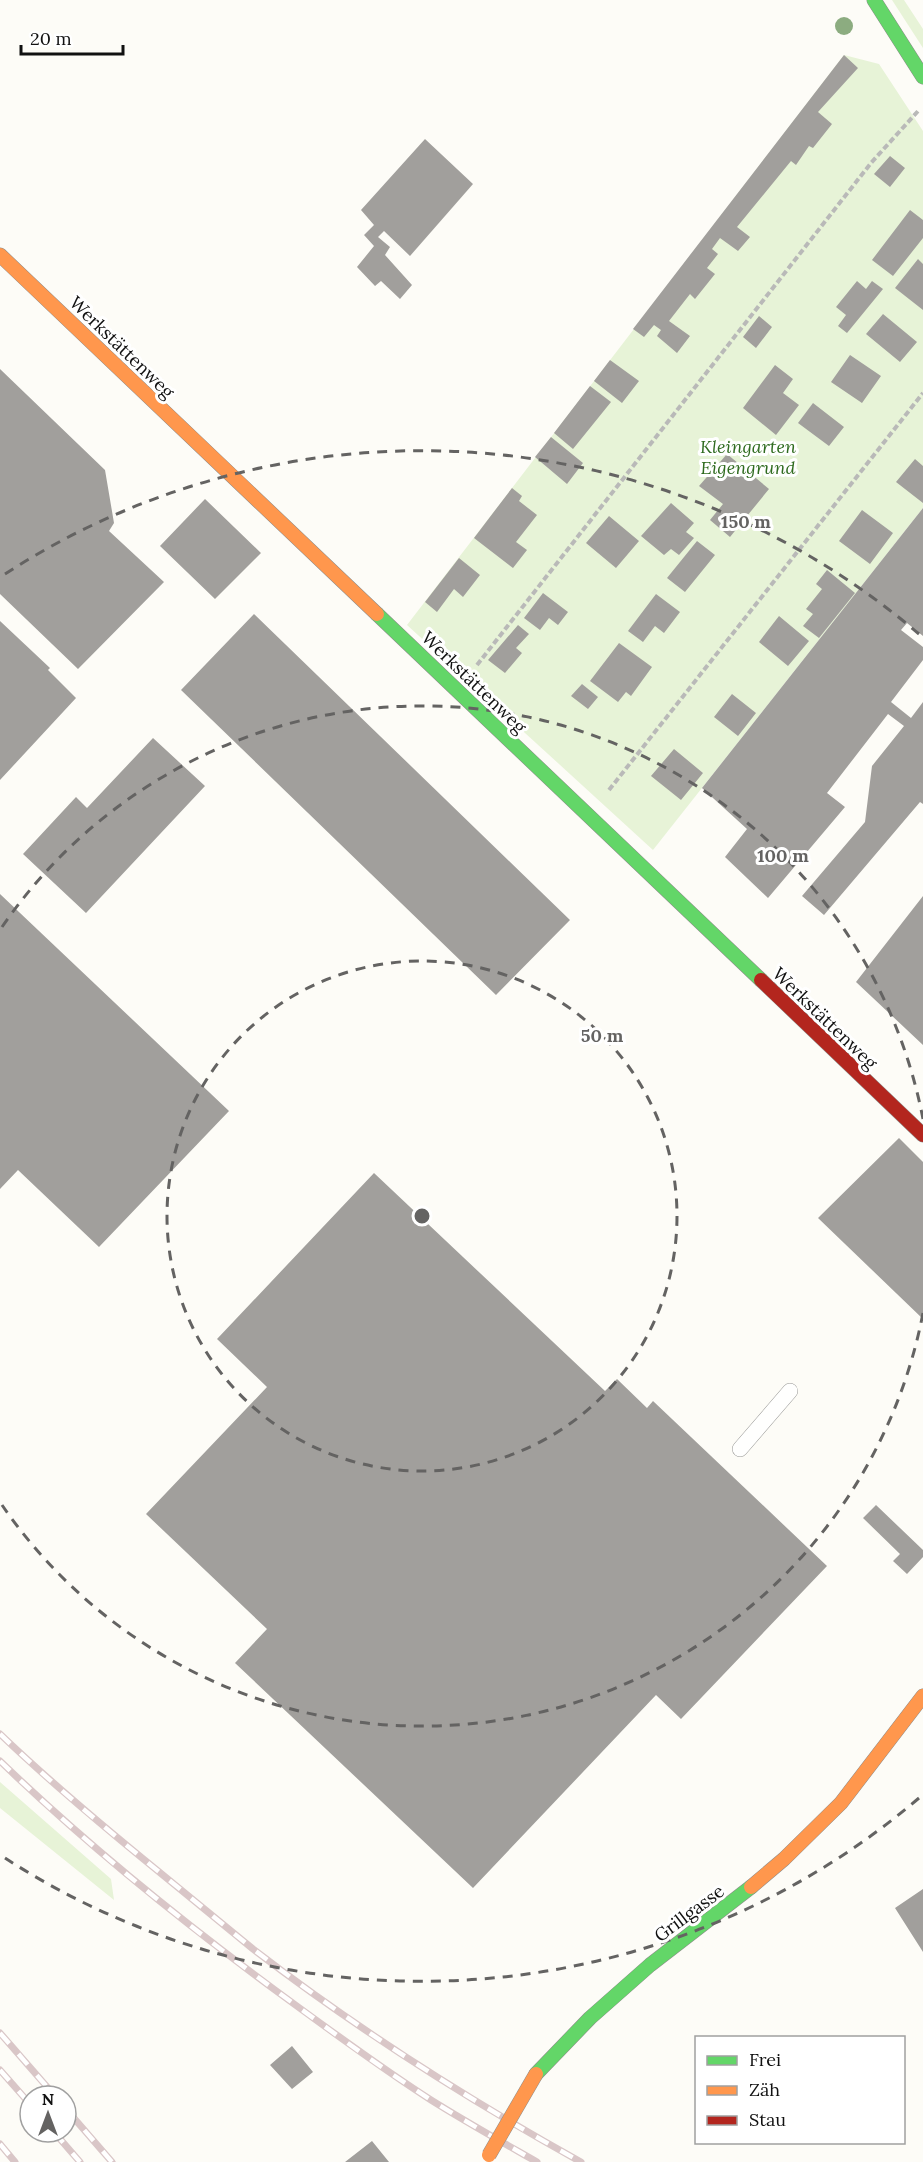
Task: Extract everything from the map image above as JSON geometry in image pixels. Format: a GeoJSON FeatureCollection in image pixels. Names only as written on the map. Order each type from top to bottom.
{"type":"FeatureCollection","features":[{"type":"Feature","properties":{"kind":"street"},"geometry":{"type":"LineString","coordinates":[[874,0],[923,77]]}},
{"type":"Feature","properties":{"kind":"street","name":"Werkstättenweg"},"geometry":{"type":"LineString","coordinates":[[0,255],[923,1135]]}},
{"type":"Feature","properties":{"kind":"street","name":"Grillgasse"},"geometry":{"type":"LineString","coordinates":[[487,2158],[536,2074],[607,2003],[650,1965],[784,1859],[841,1803],[923,1696]]}},
{"type":"Feature","properties":{"kind":"lane"},"geometry":{"type":"LineString","coordinates":[[740,1449],[790,1391]]}},
{"type":"Feature","properties":{"kind":"path"},"geometry":{"type":"LineString","coordinates":[[473,669],[871,163],[914,117]]}},
{"type":"Feature","properties":{"kind":"path"},"geometry":{"type":"LineString","coordinates":[[607,792],[923,393]]}},
{"type":"Feature","properties":{"kind":"green space"},"geometry":{"type":"Polygon","coordinates":[[[892,0],[904,0],[923,29],[923,48],[892,0]]]}},
{"type":"Feature","properties":{"kind":"green space","name":"Kleingarten Eigengrund"},"geometry":{"type":"Polygon","coordinates":[[[844,55],[879,64],[923,131],[923,508],[653,850],[407,625],[844,55]]]}},
{"type":"Feature","properties":{"kind":"green space"},"geometry":{"type":"Polygon","coordinates":[[[0,1782],[111,1879],[114,1900],[0,1808],[0,1782]]]}},
{"type":"Feature","properties":{"kind":"building"},"geometry":{"type":"Polygon","coordinates":[[[844,55],[858,68],[818,112],[832,124],[813,148],[809,146],[796,165],[791,161],[737,227],[750,237],[738,251],[720,238],[712,249],[718,254],[707,268],[715,274],[695,299],[690,294],[669,321],[690,336],[677,353],[657,336],[661,330],[654,325],[644,337],[633,329],[844,55]]]}},
{"type":"Feature","properties":{"kind":"building"},"geometry":{"type":"Polygon","coordinates":[[[425,139],[473,184],[410,256],[384,231],[378,237],[390,247],[385,255],[412,285],[400,299],[381,281],[375,286],[357,267],[374,246],[364,235],[374,225],[361,210],[425,139]]]}},
{"type":"Feature","properties":{"kind":"building"},"geometry":{"type":"Polygon","coordinates":[[[890,156],[905,168],[890,187],[874,174],[890,156]]]}},
{"type":"Feature","properties":{"kind":"building"},"geometry":{"type":"Polygon","coordinates":[[[910,210],[923,220],[923,238],[893,276],[872,260],[910,210]]]}},
{"type":"Feature","properties":{"kind":"building"},"geometry":{"type":"Polygon","coordinates":[[[918,259],[923,264],[923,310],[895,288],[918,259]]]}},
{"type":"Feature","properties":{"kind":"building"},"geometry":{"type":"Polygon","coordinates":[[[857,281],[866,289],[872,281],[883,289],[847,333],[838,326],[846,315],[836,307],[857,281]]]}},
{"type":"Feature","properties":{"kind":"building"},"geometry":{"type":"Polygon","coordinates":[[[883,314],[917,342],[900,362],[866,334],[883,314]]]}},
{"type":"Feature","properties":{"kind":"building"},"geometry":{"type":"Polygon","coordinates":[[[759,316],[772,327],[756,348],[743,337],[759,316]]]}},
{"type":"Feature","properties":{"kind":"building"},"geometry":{"type":"Polygon","coordinates":[[[850,355],[881,376],[862,403],[831,382],[850,355]]]}},
{"type":"Feature","properties":{"kind":"building"},"geometry":{"type":"Polygon","coordinates":[[[610,360],[639,381],[622,403],[594,381],[610,360]]]}},
{"type":"Feature","properties":{"kind":"building"},"geometry":{"type":"Polygon","coordinates":[[[775,365],[793,379],[783,393],[799,405],[776,435],[743,408],[775,365]]]}},
{"type":"Feature","properties":{"kind":"building"},"geometry":{"type":"Polygon","coordinates":[[[0,369],[105,470],[114,523],[109,531],[164,582],[78,669],[0,594],[0,369]]]}},
{"type":"Feature","properties":{"kind":"building"},"geometry":{"type":"Polygon","coordinates":[[[590,386],[611,402],[573,449],[554,433],[590,386]]]}},
{"type":"Feature","properties":{"kind":"building"},"geometry":{"type":"Polygon","coordinates":[[[813,403],[844,427],[829,446],[798,423],[813,403]]]}},
{"type":"Feature","properties":{"kind":"building"},"geometry":{"type":"Polygon","coordinates":[[[551,437],[583,463],[567,484],[535,457],[551,437]]]}},
{"type":"Feature","properties":{"kind":"building"},"geometry":{"type":"Polygon","coordinates":[[[727,454],[769,489],[730,537],[710,520],[723,504],[699,486],[727,454]]]}},
{"type":"Feature","properties":{"kind":"building"},"geometry":{"type":"Polygon","coordinates":[[[915,459],[923,466],[923,503],[896,482],[915,459]]]}},
{"type":"Feature","properties":{"kind":"building"},"geometry":{"type":"Polygon","coordinates":[[[512,488],[522,496],[519,501],[537,515],[516,542],[527,550],[513,568],[474,538],[512,488]]]}},
{"type":"Feature","properties":{"kind":"building"},"geometry":{"type":"Polygon","coordinates":[[[205,499],[261,553],[215,599],[160,546],[205,499]]]}},
{"type":"Feature","properties":{"kind":"building"},"geometry":{"type":"Polygon","coordinates":[[[671,503],[694,523],[686,532],[694,538],[679,555],[671,549],[664,555],[641,536],[671,503]]]}},
{"type":"Feature","properties":{"kind":"building"},"geometry":{"type":"Polygon","coordinates":[[[923,508],[923,636],[907,623],[901,630],[923,647],[923,660],[891,702],[911,718],[923,702],[923,804],[920,802],[824,915],[802,896],[865,822],[872,766],[904,726],[888,714],[827,793],[845,807],[768,898],[725,857],[747,829],[702,788],[923,508]]]}},
{"type":"Feature","properties":{"kind":"building"},"geometry":{"type":"Polygon","coordinates":[[[862,510],[893,533],[870,564],[839,541],[862,510]]]}},
{"type":"Feature","properties":{"kind":"building"},"geometry":{"type":"Polygon","coordinates":[[[609,516],[639,541],[616,568],[586,543],[609,516]]]}},
{"type":"Feature","properties":{"kind":"building"},"geometry":{"type":"Polygon","coordinates":[[[697,541],[715,555],[685,592],[667,578],[697,541]]]}},
{"type":"Feature","properties":{"kind":"building"},"geometry":{"type":"Polygon","coordinates":[[[459,558],[480,575],[463,597],[454,589],[437,612],[425,602],[459,558]]]}},
{"type":"Feature","properties":{"kind":"building"},"geometry":{"type":"Polygon","coordinates":[[[827,570],[855,593],[819,638],[803,626],[813,614],[806,609],[822,589],[816,584],[827,570]]]}},
{"type":"Feature","properties":{"kind":"building"},"geometry":{"type":"Polygon","coordinates":[[[543,593],[568,612],[558,625],[549,618],[540,630],[524,618],[543,593]]]}},
{"type":"Feature","properties":{"kind":"building"},"geometry":{"type":"Polygon","coordinates":[[[656,594],[680,612],[664,633],[655,626],[643,642],[628,631],[656,594]]]}},
{"type":"Feature","properties":{"kind":"building"},"geometry":{"type":"Polygon","coordinates":[[[254,614],[570,920],[496,995],[181,690],[254,614]]]}},
{"type":"Feature","properties":{"kind":"building"},"geometry":{"type":"Polygon","coordinates":[[[779,616],[809,641],[788,666],[759,642],[779,616]]]}},
{"type":"Feature","properties":{"kind":"building"},"geometry":{"type":"Polygon","coordinates":[[[0,621],[50,668],[48,670],[76,698],[0,780],[0,621]]]}},
{"type":"Feature","properties":{"kind":"building"},"geometry":{"type":"Polygon","coordinates":[[[518,625],[529,634],[516,648],[522,653],[505,673],[488,660],[518,625]]]}},
{"type":"Feature","properties":{"kind":"building"},"geometry":{"type":"Polygon","coordinates":[[[619,643],[652,667],[631,696],[626,692],[618,702],[590,681],[619,643]]]}},
{"type":"Feature","properties":{"kind":"building"},"geometry":{"type":"Polygon","coordinates":[[[582,684],[598,697],[588,709],[571,696],[582,684]]]}},
{"type":"Feature","properties":{"kind":"building"},"geometry":{"type":"Polygon","coordinates":[[[732,694],[756,713],[738,736],[714,717],[732,694]]]}},
{"type":"Feature","properties":{"kind":"building"},"geometry":{"type":"Polygon","coordinates":[[[153,738],[205,786],[86,913],[23,854],[76,797],[87,808],[153,738]]]}},
{"type":"Feature","properties":{"kind":"building"},"geometry":{"type":"Polygon","coordinates":[[[674,749],[703,773],[681,800],[651,776],[674,749]]]}},
{"type":"Feature","properties":{"kind":"building"},"geometry":{"type":"Polygon","coordinates":[[[0,894],[229,1111],[99,1247],[18,1170],[0,1189],[0,894]]]}},
{"type":"Feature","properties":{"kind":"building"},"geometry":{"type":"Polygon","coordinates":[[[923,896],[923,1045],[856,982],[923,896]]]}},
{"type":"Feature","properties":{"kind":"building"},"geometry":{"type":"Polygon","coordinates":[[[899,1138],[923,1162],[923,1319],[818,1218],[899,1138]]]}},
{"type":"Feature","properties":{"kind":"building"},"geometry":{"type":"Polygon","coordinates":[[[374,1173],[605,1391],[617,1379],[647,1408],[653,1401],[827,1566],[681,1719],[656,1695],[473,1888],[235,1663],[267,1629],[146,1514],[267,1387],[217,1339],[374,1173]]]}},
{"type":"Feature","properties":{"kind":"building"},"geometry":{"type":"Polygon","coordinates":[[[876,1505],[923,1550],[923,1557],[907,1574],[893,1561],[900,1554],[863,1518],[876,1505]]]}},
{"type":"Feature","properties":{"kind":"building"},"geometry":{"type":"Polygon","coordinates":[[[923,1889],[923,1952],[895,1908],[923,1889]]]}},
{"type":"Feature","properties":{"kind":"building"},"geometry":{"type":"Polygon","coordinates":[[[292,2046],[313,2072],[292,2089],[270,2065],[292,2046]]]}},
{"type":"Feature","properties":{"kind":"building"},"geometry":{"type":"Polygon","coordinates":[[[372,2141],[389,2162],[345,2162],[372,2141]]]}},
{"type":"Feature","properties":{"kind":"railway"},"geometry":{"type":"LineString","coordinates":[[0,1734],[97,1821],[253,1949],[292,1978],[413,2062],[581,2162]]}},
{"type":"Feature","properties":{"kind":"railway"},"geometry":{"type":"LineString","coordinates":[[0,1761],[134,1880],[275,1990],[411,2087],[537,2162]]}},
{"type":"Feature","properties":{"kind":"railway"},"geometry":{"type":"LineString","coordinates":[[0,2033],[45,2084]]}},
{"type":"Feature","properties":{"kind":"railway"},"geometry":{"type":"LineString","coordinates":[[0,2070],[18,2090]]}},
{"type":"Feature","properties":{"kind":"railway"},"geometry":{"type":"LineString","coordinates":[[78,2123],[112,2162]]}},
{"type":"Feature","properties":{"kind":"railway"},"geometry":{"type":"LineString","coordinates":[[0,2144],[15,2162]]}},
{"type":"Feature","properties":{"kind":"railway"},"geometry":{"type":"LineString","coordinates":[[64,2144],[80,2162]]}},
{"type":"Feature","properties":{"kind":"traffic: fast"},"geometry":{"type":"LineString","coordinates":[[874,0],[923,77]]}},
{"type":"Feature","properties":{"kind":"traffic: fast"},"geometry":{"type":"LineString","coordinates":[[377,614],[761,980]]}},
{"type":"Feature","properties":{"kind":"traffic: fast"},"geometry":{"type":"LineString","coordinates":[[536,2074],[590,2018],[650,1965],[751,1887]]}},
{"type":"Feature","properties":{"kind":"traffic: slow"},"geometry":{"type":"LineString","coordinates":[[0,255],[377,614]]}},
{"type":"Feature","properties":{"kind":"traffic: slow"},"geometry":{"type":"LineString","coordinates":[[751,1887],[784,1859],[841,1803],[923,1696]]}},
{"type":"Feature","properties":{"kind":"traffic: slow"},"geometry":{"type":"LineString","coordinates":[[489,2155],[536,2074]]}},
{"type":"Feature","properties":{"kind":"traffic: jam"},"geometry":{"type":"LineString","coordinates":[[761,980],[923,1135]]}}]}
